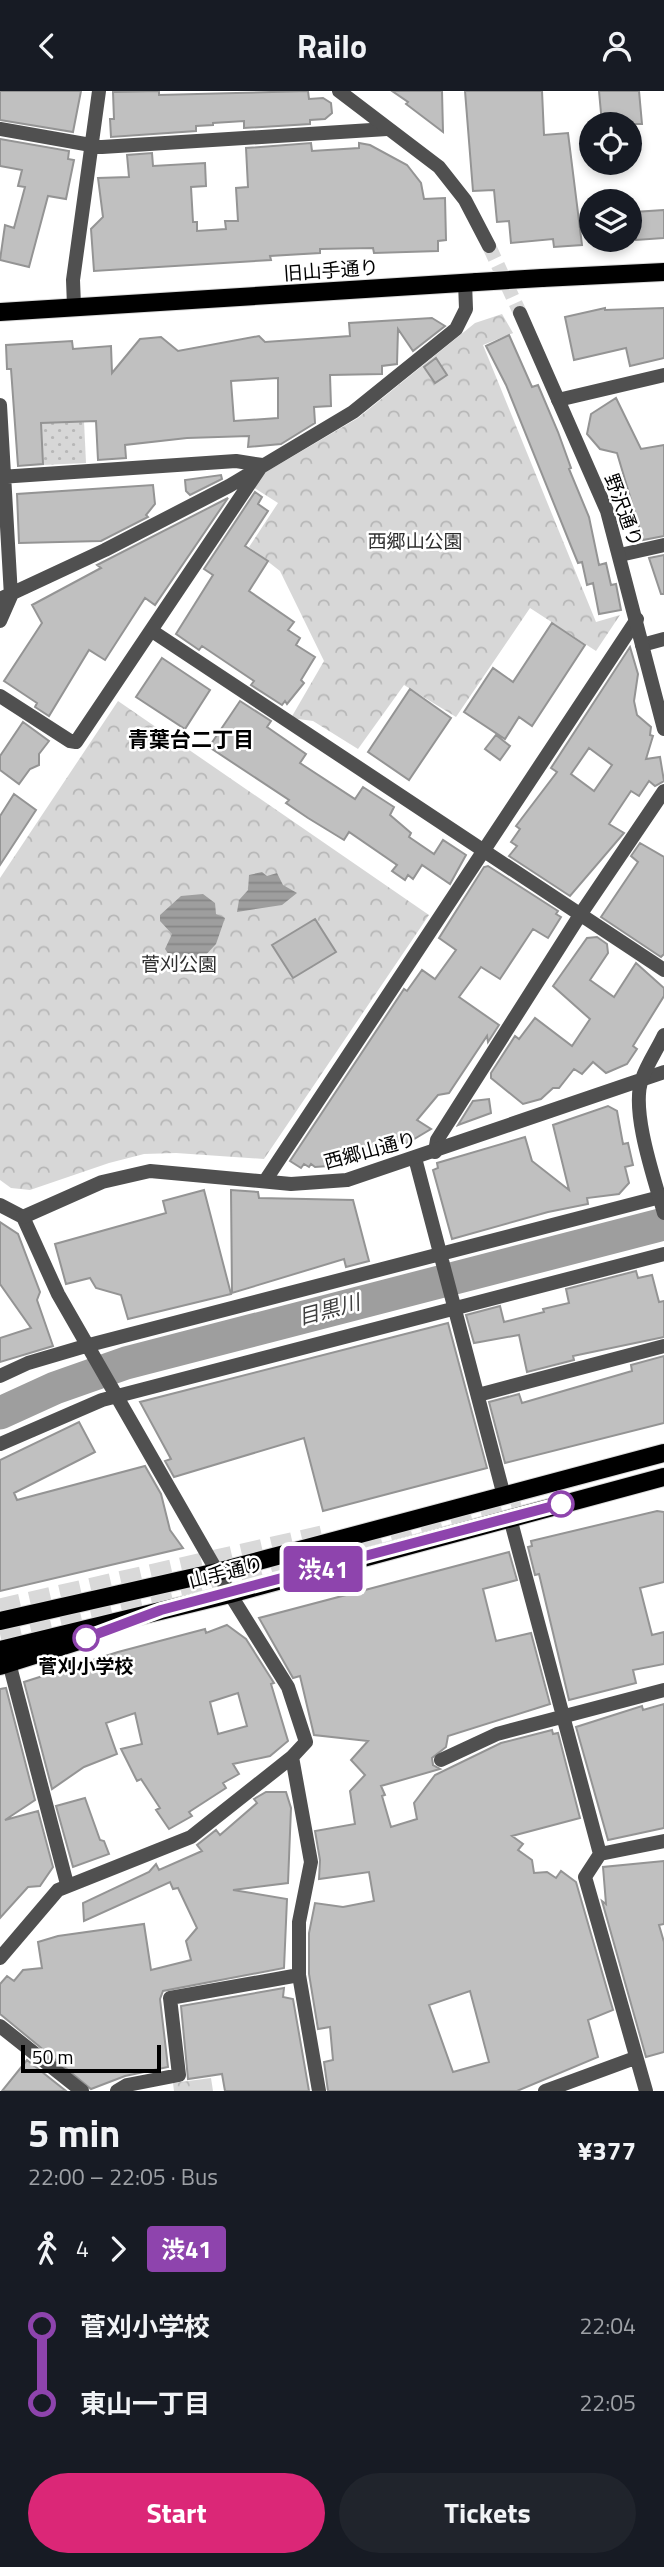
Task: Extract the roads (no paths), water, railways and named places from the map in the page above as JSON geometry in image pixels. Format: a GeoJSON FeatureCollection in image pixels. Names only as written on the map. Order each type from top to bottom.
{"type":"FeatureCollection","features":[{"type":"Feature","properties":{"kind":"main road","name":"旧山手通り"},"geometry":{"type":"LineString","coordinates":[[0,311],[664,272]]}},
{"type":"Feature","properties":{"kind":"main road","name":"山手通り"},"geometry":{"type":"LineString","coordinates":[[0,1621],[217,1571],[664,1453]]}},
{"type":"Feature","properties":{"kind":"main road","name":"山手通り"},"geometry":{"type":"LineString","coordinates":[[3,1654],[664,1477]]}},
{"type":"Feature","properties":{"kind":"street"},"geometry":{"type":"LineString","coordinates":[[74,306],[73,280],[99,91]]}},
{"type":"Feature","properties":{"kind":"street"},"geometry":{"type":"LineString","coordinates":[[339,91],[423,153],[452,181],[489,246]]}},
{"type":"Feature","properties":{"kind":"street"},"geometry":{"type":"LineString","coordinates":[[0,129],[102,147],[387,129]]}},
{"type":"Feature","properties":{"kind":"street"},"geometry":{"type":"LineString","coordinates":[[5,597],[130,537],[353,412],[456,329],[466,309],[471,282]]}},
{"type":"Feature","properties":{"kind":"street","name":"野沢通り"},"geometry":{"type":"LineString","coordinates":[[520,313],[603,502],[620,555],[664,729]]}},
{"type":"Feature","properties":{"kind":"street"},"geometry":{"type":"LineString","coordinates":[[558,400],[664,375]]}},
{"type":"Feature","properties":{"kind":"street"},"geometry":{"type":"LineString","coordinates":[[0,405],[5,597],[0,621]]}},
{"type":"Feature","properties":{"kind":"street"},"geometry":{"type":"LineString","coordinates":[[3,477],[236,461],[262,465]]}},
{"type":"Feature","properties":{"kind":"street"},"geometry":{"type":"LineString","coordinates":[[0,696],[70,741],[76,742],[262,465]]}},
{"type":"Feature","properties":{"kind":"street"},"geometry":{"type":"LineString","coordinates":[[620,555],[664,545]]}},
{"type":"Feature","properties":{"kind":"street"},"geometry":{"type":"LineString","coordinates":[[265,1181],[637,619]]}},
{"type":"Feature","properties":{"kind":"street"},"geometry":{"type":"LineString","coordinates":[[152,631],[664,970]]}},
{"type":"Feature","properties":{"kind":"street"},"geometry":{"type":"LineString","coordinates":[[642,645],[664,639]]}},
{"type":"Feature","properties":{"kind":"street"},"geometry":{"type":"LineString","coordinates":[[435,1152],[437,1140],[580,915],[664,791]]}},
{"type":"Feature","properties":{"kind":"street"},"geometry":{"type":"LineString","coordinates":[[0,1376],[28,1363],[662,1202],[639,1105],[641,1080],[664,1035]]}},
{"type":"Feature","properties":{"kind":"street","name":"西郷山通り"},"geometry":{"type":"LineString","coordinates":[[23,1217],[87,1187],[138,1173],[162,1171],[309,1184],[348,1179],[435,1152],[664,1072]]}},
{"type":"Feature","properties":{"kind":"street"},"geometry":{"type":"LineString","coordinates":[[415,1158],[504,1496]]}},
{"type":"Feature","properties":{"kind":"street"},"geometry":{"type":"LineString","coordinates":[[0,1205],[23,1217],[58,1294],[230,1594],[288,1687],[306,1742],[292,1757],[191,1837],[67,1884],[58,1890],[0,1958]]}},
{"type":"Feature","properties":{"kind":"street"},"geometry":{"type":"LineString","coordinates":[[0,1444],[117,1393],[455,1303],[664,1254]]}},
{"type":"Feature","properties":{"kind":"street"},"geometry":{"type":"LineString","coordinates":[[478,1395],[664,1346]]}},
{"type":"Feature","properties":{"kind":"street"},"geometry":{"type":"LineString","coordinates":[[510,1518],[600,1854]]}},
{"type":"Feature","properties":{"kind":"street"},"geometry":{"type":"LineString","coordinates":[[3,1654],[67,1884]]}},
{"type":"Feature","properties":{"kind":"street"},"geometry":{"type":"LineString","coordinates":[[441,1760],[497,1734],[664,1690]]}},
{"type":"Feature","properties":{"kind":"street"},"geometry":{"type":"LineString","coordinates":[[292,1757],[311,1863],[299,1922],[299,1975],[319,2091]]}},
{"type":"Feature","properties":{"kind":"street"},"geometry":{"type":"LineString","coordinates":[[646,2091],[585,1877],[600,1854],[664,1841]]}},
{"type":"Feature","properties":{"kind":"street"},"geometry":{"type":"LineString","coordinates":[[117,2091],[127,2085],[179,2075],[170,1998],[299,1975]]}},
{"type":"Feature","properties":{"kind":"street"},"geometry":{"type":"LineString","coordinates":[[0,2026],[82,2091]]}},
{"type":"Feature","properties":{"kind":"street"},"geometry":{"type":"LineString","coordinates":[[545,2091],[635,2058]]}},
{"type":"Feature","properties":{"kind":"waterway","name":"目黒川"},"geometry":{"type":"LineString","coordinates":[[0,1413],[55,1388],[126,1363],[664,1224]]}},
{"type":"Feature","properties":{"kind":"tunnel"},"geometry":{"type":"LineString","coordinates":[[489,246],[520,313]]}},
{"type":"Feature","properties":{"kind":"tunnel"},"geometry":{"type":"LineString","coordinates":[[0,1634],[207,1588],[520,1500]]}},
{"type":"Feature","properties":{"kind":"tunnel"},"geometry":{"type":"LineString","coordinates":[[0,1609],[322,1536]]}},
{"type":"Feature","properties":{"kind":"place","name":"菅刈小学校"},"geometry":{"type":"Point","coordinates":[86,1638]}},
{"type":"Feature","properties":{"kind":"district","name":"青葉台二丁目"},"geometry":{"type":"Point","coordinates":[191,740]}},
{"type":"Feature","properties":{"kind":"park label","name":"西郷山公園"},"geometry":{"type":"Point","coordinates":[415,541]}},
{"type":"Feature","properties":{"kind":"park label","name":"菅刈公園"},"geometry":{"type":"Point","coordinates":[179,964]}}]}
